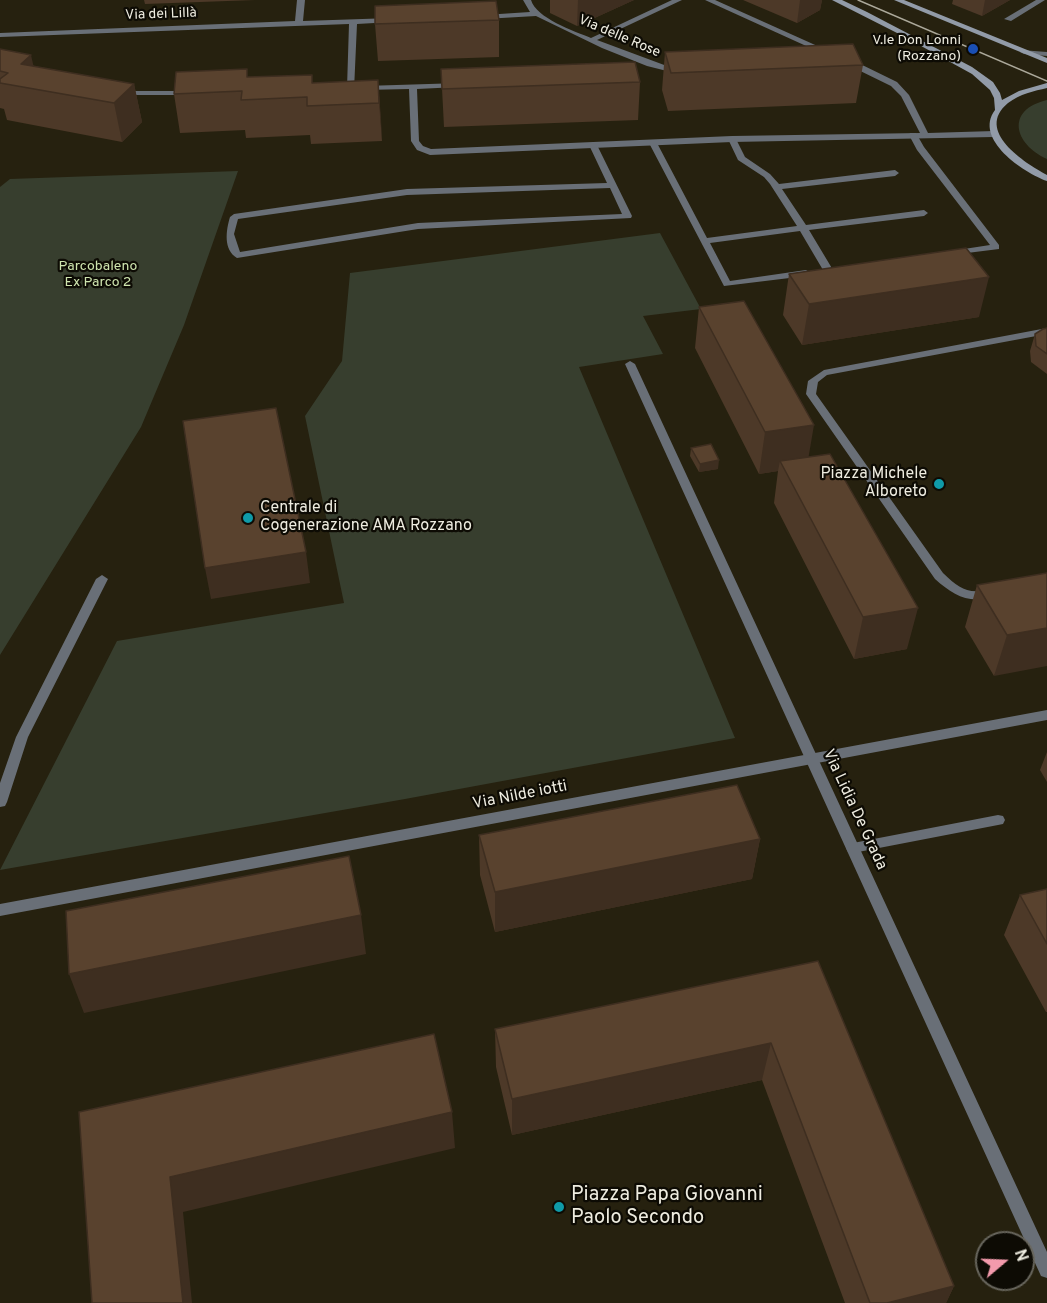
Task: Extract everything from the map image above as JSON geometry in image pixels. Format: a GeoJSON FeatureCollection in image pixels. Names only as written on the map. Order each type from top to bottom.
{"type":"FeatureCollection","features":[{"type":"Feature","properties":{"kind":"main road"},"geometry":{"type":"LineString","coordinates":[[836,0],[970,69],[989,82],[998,96],[998,109],[993,124],[994,134],[999,144],[1027,168],[1047,177]]}},
{"type":"Feature","properties":{"kind":"main road"},"geometry":{"type":"LineString","coordinates":[[898,0],[1047,61]]}},
{"type":"Feature","properties":{"kind":"main road"},"geometry":{"type":"LineString","coordinates":[[998,109],[1013,97],[1047,85]]}},
{"type":"Feature","properties":{"kind":"street"},"geometry":{"type":"LineString","coordinates":[[298,24],[300,0]]}},
{"type":"Feature","properties":{"kind":"street","name":"Via delle Rose"},"geometry":{"type":"LineString","coordinates":[[527,0],[538,14],[592,40],[657,68],[687,72]]}},
{"type":"Feature","properties":{"kind":"street"},"geometry":{"type":"LineString","coordinates":[[592,40],[678,0]]}},
{"type":"Feature","properties":{"kind":"street"},"geometry":{"type":"LineString","coordinates":[[709,0],[879,75],[905,95],[925,135]]}},
{"type":"Feature","properties":{"kind":"street"},"geometry":{"type":"LineString","coordinates":[[1008,20],[1041,0]]}},
{"type":"Feature","properties":{"kind":"street"},"geometry":{"type":"LineString","coordinates":[[476,17],[538,14]]}},
{"type":"Feature","properties":{"kind":"street","name":"Via dei Lillà"},"geometry":{"type":"LineString","coordinates":[[0,35],[398,20]]}},
{"type":"Feature","properties":{"kind":"street"},"geometry":{"type":"LineString","coordinates":[[351,88],[353,22]]}},
{"type":"Feature","properties":{"kind":"street"},"geometry":{"type":"LineString","coordinates":[[1024,52],[1047,54]]}},
{"type":"Feature","properties":{"kind":"street"},"geometry":{"type":"LineString","coordinates":[[834,66],[857,65]]}},
{"type":"Feature","properties":{"kind":"street"},"geometry":{"type":"LineString","coordinates":[[340,89],[472,84]]}},
{"type":"Feature","properties":{"kind":"street"},"geometry":{"type":"LineString","coordinates":[[413,86],[415,141],[420,148],[430,152],[732,140],[994,134]]}},
{"type":"Feature","properties":{"kind":"street"},"geometry":{"type":"LineString","coordinates":[[114,93],[200,92]]}},
{"type":"Feature","properties":{"kind":"street"},"geometry":{"type":"LineString","coordinates":[[913,135],[920,148],[996,247],[940,255]]}},
{"type":"Feature","properties":{"kind":"street"},"geometry":{"type":"LineString","coordinates":[[732,140],[744,164],[771,179],[828,270]]}},
{"type":"Feature","properties":{"kind":"street"},"geometry":{"type":"LineString","coordinates":[[653,143],[727,284],[839,269]]}},
{"type":"Feature","properties":{"kind":"street"},"geometry":{"type":"LineString","coordinates":[[594,145],[628,216],[418,226],[237,255],[229,234],[234,217],[407,192],[612,184]]}},
{"type":"Feature","properties":{"kind":"street"},"geometry":{"type":"LineString","coordinates":[[776,187],[895,173]]}},
{"type":"Feature","properties":{"kind":"street"},"geometry":{"type":"LineString","coordinates":[[704,241],[924,213]]}},
{"type":"Feature","properties":{"kind":"street"},"geometry":{"type":"LineString","coordinates":[[994,592],[973,598],[954,590],[939,576],[812,394],[813,381],[824,373],[1047,331]]}},
{"type":"Feature","properties":{"kind":"street","name":"Via Lidia De Grada"},"geometry":{"type":"LineString","coordinates":[[630,364],[1047,1270]]}},
{"type":"Feature","properties":{"kind":"street"},"geometry":{"type":"LineString","coordinates":[[0,802],[22,737],[102,579]]}},
{"type":"Feature","properties":{"kind":"street","name":"Via Nilde iotti"},"geometry":{"type":"LineString","coordinates":[[0,910],[1047,715]]}},
{"type":"Feature","properties":{"kind":"street"},"geometry":{"type":"LineString","coordinates":[[853,848],[998,820]]}},
{"type":"Feature","properties":{"kind":"green space"},"geometry":{"type":"Polygon","coordinates":[[[1047,100],[1047,159],[1027,145],[1019,128],[1020,119],[1025,111],[1047,100]]]}},
{"type":"Feature","properties":{"kind":"green space","name":"Parcobaleno Ex Parco 2"},"geometry":{"type":"Polygon","coordinates":[[[238,171],[184,325],[141,427],[0,655],[0,187],[10,179],[238,171]]]}},
{"type":"Feature","properties":{"kind":"green space"},"geometry":{"type":"Polygon","coordinates":[[[660,233],[701,309],[643,316],[663,354],[579,367],[735,738],[0,870],[117,641],[344,603],[305,416],[342,361],[350,273],[660,233]]]}},
{"type":"Feature","properties":{"kind":"building"},"geometry":{"type":"Polygon","coordinates":[[[496,1],[499,20],[375,24],[375,6],[496,1]]]}},
{"type":"Feature","properties":{"kind":"building"},"geometry":{"type":"Polygon","coordinates":[[[853,44],[863,65],[671,73],[665,52],[853,44]]]}},
{"type":"Feature","properties":{"kind":"building"},"geometry":{"type":"Polygon","coordinates":[[[0,49],[31,55],[21,64],[134,84],[114,103],[0,83],[0,79],[8,73],[0,71],[0,49]]]}},
{"type":"Feature","properties":{"kind":"building"},"geometry":{"type":"Polygon","coordinates":[[[635,62],[640,82],[442,89],[441,69],[635,62]]]}},
{"type":"Feature","properties":{"kind":"building"},"geometry":{"type":"Polygon","coordinates":[[[247,69],[247,77],[312,75],[312,83],[378,80],[379,103],[307,106],[307,97],[241,100],[242,91],[174,94],[176,72],[247,69]]]}},
{"type":"Feature","properties":{"kind":"building"},"geometry":{"type":"Polygon","coordinates":[[[966,248],[989,277],[809,304],[789,274],[966,248]]]}},
{"type":"Feature","properties":{"kind":"building"},"geometry":{"type":"Polygon","coordinates":[[[744,301],[814,425],[765,432],[699,307],[744,301]]]}},
{"type":"Feature","properties":{"kind":"building"},"geometry":{"type":"Polygon","coordinates":[[[1047,328],[1047,354],[1036,346],[1035,334],[1047,328]]]}},
{"type":"Feature","properties":{"kind":"building","name":"Centrale di Cogenerazione AMA Rozzano"},"geometry":{"type":"Polygon","coordinates":[[[276,408],[306,552],[205,568],[183,421],[276,408]]]}},
{"type":"Feature","properties":{"kind":"building"},"geometry":{"type":"Polygon","coordinates":[[[711,444],[719,460],[700,464],[691,448],[711,444]]]}},
{"type":"Feature","properties":{"kind":"building"},"geometry":{"type":"Polygon","coordinates":[[[830,454],[918,608],[863,617],[780,461],[830,454]]]}},
{"type":"Feature","properties":{"kind":"building"},"geometry":{"type":"Polygon","coordinates":[[[1047,573],[1047,628],[1007,635],[977,585],[1047,573]]]}},
{"type":"Feature","properties":{"kind":"building"},"geometry":{"type":"Polygon","coordinates":[[[737,785],[760,839],[495,892],[479,835],[737,785]]]}},
{"type":"Feature","properties":{"kind":"building"},"geometry":{"type":"Polygon","coordinates":[[[349,856],[361,915],[69,974],[66,911],[349,856]]]}},
{"type":"Feature","properties":{"kind":"building"},"geometry":{"type":"Polygon","coordinates":[[[1047,889],[1047,944],[1020,895],[1047,889]]]}},
{"type":"Feature","properties":{"kind":"building"},"geometry":{"type":"Polygon","coordinates":[[[818,961],[954,1286],[887,1303],[870,1303],[771,1043],[512,1099],[495,1029],[818,961]]]}},
{"type":"Feature","properties":{"kind":"building"},"geometry":{"type":"Polygon","coordinates":[[[434,1034],[452,1112],[170,1177],[183,1303],[92,1303],[79,1112],[434,1034]]]}},
{"type":"Feature","properties":{"kind":"tram line"},"geometry":{"type":"LineString","coordinates":[[858,0],[1047,81]]}},
{"type":"Feature","properties":{"kind":"place","name":"V.le Don Lonni (Rozzano)"},"geometry":{"type":"Point","coordinates":[973,49]}},
{"type":"Feature","properties":{"kind":"place","name":"Piazza Michele Alboreto"},"geometry":{"type":"Point","coordinates":[939,484]}},
{"type":"Feature","properties":{"kind":"place","name":"Centrale di Cogenerazione AMA Rozzano"},"geometry":{"type":"Point","coordinates":[248,518]}},
{"type":"Feature","properties":{"kind":"place","name":"Piazza Papa Giovanni Paolo Secondo"},"geometry":{"type":"Point","coordinates":[559,1207]}}]}
